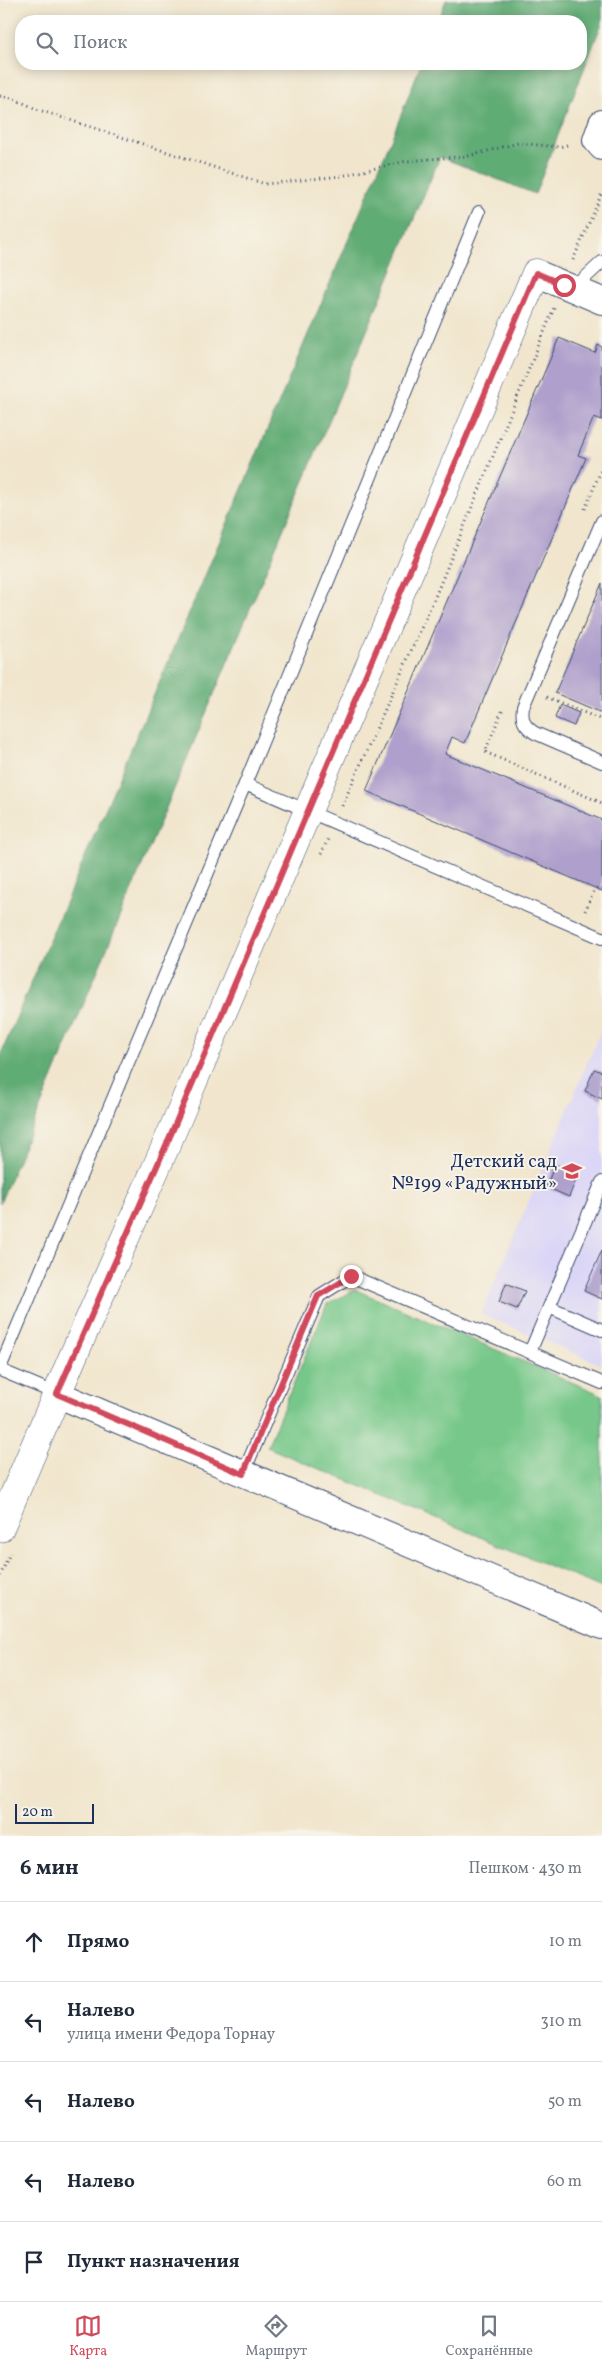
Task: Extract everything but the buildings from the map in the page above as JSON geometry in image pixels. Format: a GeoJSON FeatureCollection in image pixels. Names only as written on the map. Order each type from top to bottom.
{"type":"FeatureCollection","features":[{"type":"Feature","properties":{"kind":"street"},"geometry":{"type":"LineString","coordinates":[[0,1528],[171,1134],[536,273],[602,301]]}},
{"type":"Feature","properties":{"kind":"street"},"geometry":{"type":"LineString","coordinates":[[57,1394],[602,1626]]}},
{"type":"Feature","properties":{"kind":"lane"},"geometry":{"type":"LineString","coordinates":[[57,1394],[0,1369],[245,784],[479,212]]}},
{"type":"Feature","properties":{"kind":"lane"},"geometry":{"type":"LineString","coordinates":[[567,285],[602,262]]}},
{"type":"Feature","properties":{"kind":"lane"},"geometry":{"type":"LineString","coordinates":[[602,522],[530,690],[522,716],[525,727],[535,733],[602,762]]}},
{"type":"Feature","properties":{"kind":"lane"},"geometry":{"type":"LineString","coordinates":[[245,784],[602,938]]}},
{"type":"Feature","properties":{"kind":"lane"},"geometry":{"type":"LineString","coordinates":[[530,1352],[602,1182]]}},
{"type":"Feature","properties":{"kind":"lane"},"geometry":{"type":"LineString","coordinates":[[243,1474],[318,1296],[351,1276],[602,1383]]}},
{"type":"Feature","properties":{"kind":"lane"},"geometry":{"type":"LineString","coordinates":[[549,1307],[602,1330]]}},
{"type":"Feature","properties":{"kind":"path"},"geometry":{"type":"LineString","coordinates":[[0,96],[12,98],[39,110],[265,184],[341,176],[407,161],[468,156],[518,142],[559,146],[600,136]]}},
{"type":"Feature","properties":{"kind":"path"},"geometry":{"type":"LineString","coordinates":[[343,805],[435,597],[567,285],[602,193]]}},
{"type":"Feature","properties":{"kind":"path"},"geometry":{"type":"LineString","coordinates":[[530,690],[602,720]]}},
{"type":"Feature","properties":{"kind":"path"},"geometry":{"type":"LineString","coordinates":[[585,911],[595,888]]}},
{"type":"Feature","properties":{"kind":"shaded area","name":"Детский сад №199 «Радужный»"},"geometry":{"type":"Polygon","coordinates":[[[602,1028],[602,1365],[481,1314],[602,1028]]]}},
{"type":"Feature","properties":{"kind":"green space"},"geometry":{"type":"Polygon","coordinates":[[[446,0],[602,0],[602,23],[587,61],[587,15],[440,15],[446,0]]]}},
{"type":"Feature","properties":{"kind":"green space"},"geometry":{"type":"Polygon","coordinates":[[[419,70],[584,70],[535,194],[440,157],[0,1203],[0,1056],[393,135],[419,70]]]}},
{"type":"Feature","properties":{"kind":"green space"},"geometry":{"type":"Polygon","coordinates":[[[356,1290],[602,1395],[602,1588],[267,1447],[327,1304],[356,1290]]]}},
{"type":"Feature","properties":{"kind":"place","name":"Детский сад №199 «Радужный»"},"geometry":{"type":"Point","coordinates":[572,1171]}},
{"type":"Feature","properties":{"kind":"route"},"geometry":{"type":"LineString","coordinates":[[351,1276],[318,1296],[243,1474],[57,1394],[171,1134],[536,273],[564,285]]}}]}
